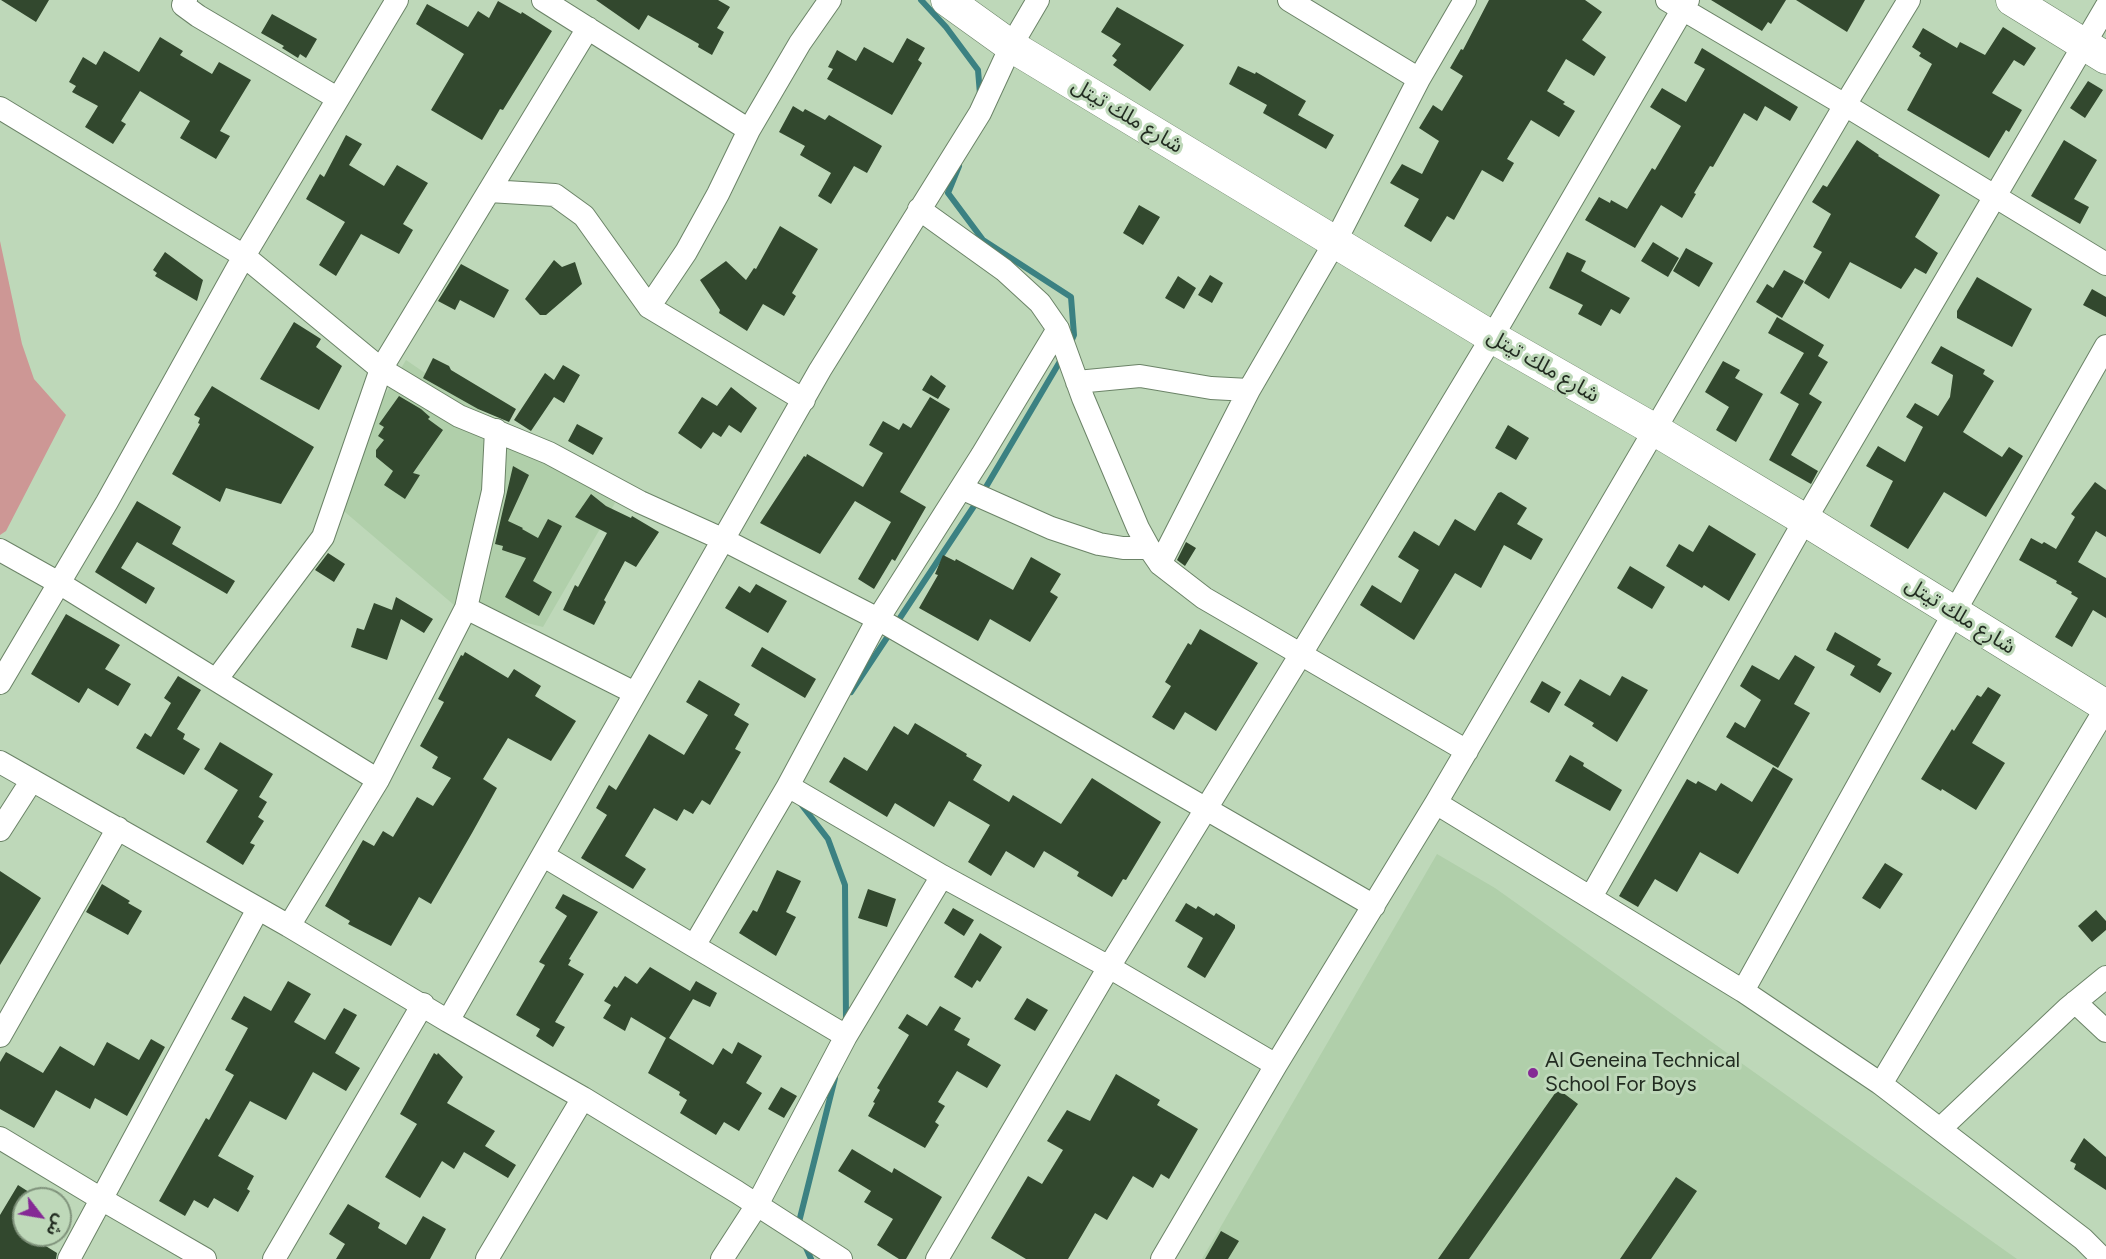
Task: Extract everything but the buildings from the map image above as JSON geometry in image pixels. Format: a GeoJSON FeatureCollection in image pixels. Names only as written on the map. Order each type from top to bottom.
{"type":"FeatureCollection","features":[{"type":"Feature","properties":{"kind":"main road","name":"شارع ملك تيتل"},"geometry":{"type":"LineString","coordinates":[[947,0],[1011,46],[1492,337],[1655,430],[1805,520],[1955,611],[2106,707]]}},
{"type":"Feature","properties":{"kind":"main road"},"geometry":{"type":"LineString","coordinates":[[2012,0],[2095,51]]}},
{"type":"Feature","properties":{"kind":"street"},"geometry":{"type":"LineString","coordinates":[[0,683],[107,502],[244,256],[397,0]]}},
{"type":"Feature","properties":{"kind":"street"},"geometry":{"type":"LineString","coordinates":[[543,0],[749,130]]}},
{"type":"Feature","properties":{"kind":"street"},"geometry":{"type":"LineString","coordinates":[[649,307],[686,252],[718,194],[749,130],[800,43],[830,0]]}},
{"type":"Feature","properties":{"kind":"street"},"geometry":{"type":"LineString","coordinates":[[448,1021],[544,856],[722,539],[919,209],[981,113],[1011,46],[1038,0]]}},
{"type":"Feature","properties":{"kind":"street"},"geometry":{"type":"LineString","coordinates":[[1289,0],[1419,79]]}},
{"type":"Feature","properties":{"kind":"street"},"geometry":{"type":"LineString","coordinates":[[1154,556],[1335,242],[1419,79],[1465,0]]}},
{"type":"Feature","properties":{"kind":"street"},"geometry":{"type":"LineString","coordinates":[[1162,1259],[1276,1065],[1467,751],[1845,105],[1909,0]]}},
{"type":"Feature","properties":{"kind":"street"},"geometry":{"type":"LineString","coordinates":[[181,2],[337,98]]}},
{"type":"Feature","properties":{"kind":"street"},"geometry":{"type":"LineString","coordinates":[[937,1259],[1109,967],[1492,337],[1679,3],[2106,264]]}},
{"type":"Feature","properties":{"kind":"street"},"geometry":{"type":"LineString","coordinates":[[1591,897],[1805,520],[1995,195],[2095,51],[2106,7]]}},
{"type":"Feature","properties":{"kind":"street"},"geometry":{"type":"LineString","coordinates":[[216,680],[323,537],[381,369],[588,28]]}},
{"type":"Feature","properties":{"kind":"street"},"geometry":{"type":"LineString","coordinates":[[0,108],[244,256],[381,369],[459,416],[549,453],[640,502],[722,539],[878,619],[1204,810],[1374,906]]}},
{"type":"Feature","properties":{"kind":"street"},"geometry":{"type":"LineString","coordinates":[[489,191],[555,195],[584,216],[649,307],[804,400]]}},
{"type":"Feature","properties":{"kind":"street"},"geometry":{"type":"LineString","coordinates":[[919,209],[1004,270],[1040,303],[1058,329],[1077,382],[1138,528],[1154,556],[1204,598],[1467,751]]}},
{"type":"Feature","properties":{"kind":"street"},"geometry":{"type":"LineString","coordinates":[[694,946],[788,786],[878,619],[1058,329]]}},
{"type":"Feature","properties":{"kind":"street"},"geometry":{"type":"LineString","coordinates":[[1743,991],[2106,346]]}},
{"type":"Feature","properties":{"kind":"street"},"geometry":{"type":"LineString","coordinates":[[1077,382],[1140,376],[1211,388],[1249,390]]}},
{"type":"Feature","properties":{"kind":"street"},"geometry":{"type":"LineString","coordinates":[[288,926],[378,780],[466,608],[493,491],[496,430]]}},
{"type":"Feature","properties":{"kind":"street"},"geometry":{"type":"LineString","coordinates":[[961,488],[1051,528],[1098,544],[1154,556]]}},
{"type":"Feature","properties":{"kind":"street"},"geometry":{"type":"LineString","coordinates":[[0,550],[59,583],[378,780]]}},
{"type":"Feature","properties":{"kind":"street"},"geometry":{"type":"LineString","coordinates":[[466,608],[635,693]]}},
{"type":"Feature","properties":{"kind":"street"},"geometry":{"type":"LineString","coordinates":[[1881,1084],[2106,707]]}},
{"type":"Feature","properties":{"kind":"street"},"geometry":{"type":"LineString","coordinates":[[0,762],[583,1098],[758,1205],[841,1259]]}},
{"type":"Feature","properties":{"kind":"street"},"geometry":{"type":"LineString","coordinates":[[0,830],[32,780]]}},
{"type":"Feature","properties":{"kind":"street"},"geometry":{"type":"LineString","coordinates":[[788,786],[942,876],[1109,967],[1276,1065]]}},
{"type":"Feature","properties":{"kind":"street"},"geometry":{"type":"LineString","coordinates":[[1436,803],[1743,991],[1881,1084],[2083,1239],[2103,1259]]}},
{"type":"Feature","properties":{"kind":"street"},"geometry":{"type":"LineString","coordinates":[[0,1036],[118,828]]}},
{"type":"Feature","properties":{"kind":"street"},"geometry":{"type":"LineString","coordinates":[[544,856],[846,1036]]}},
{"type":"Feature","properties":{"kind":"street"},"geometry":{"type":"LineString","coordinates":[[722,1259],[758,1205],[846,1036],[942,876]]}},
{"type":"Feature","properties":{"kind":"street"},"geometry":{"type":"LineString","coordinates":[[69,1259],[103,1200],[258,909]]}},
{"type":"Feature","properties":{"kind":"street"},"geometry":{"type":"LineString","coordinates":[[1940,1129],[2075,1002],[2106,977]]}},
{"type":"Feature","properties":{"kind":"street"},"geometry":{"type":"LineString","coordinates":[[2075,1002],[2106,1031]]}},
{"type":"Feature","properties":{"kind":"street"},"geometry":{"type":"LineString","coordinates":[[274,1259],[423,1005]]}},
{"type":"Feature","properties":{"kind":"street"},"geometry":{"type":"LineString","coordinates":[[487,1259],[583,1098]]}},
{"type":"Feature","properties":{"kind":"street"},"geometry":{"type":"LineString","coordinates":[[0,1138],[205,1259]]}},
{"type":"Feature","properties":{"kind":"shaded area"},"geometry":{"type":"Polygon","coordinates":[[[0,241],[22,344],[34,379],[66,415],[6,531],[0,535],[0,241]]]}},
{"type":"Feature","properties":{"kind":"shaded area"},"geometry":{"type":"Polygon","coordinates":[[[406,360],[615,503],[543,627],[454,605],[325,495],[406,360]]]}},
{"type":"Feature","properties":{"kind":"shaded area","name":"Al Geneina Technical School For Boys"},"geometry":{"type":"Polygon","coordinates":[[[1437,854],[1495,888],[2017,1259],[1202,1259],[1437,854]]]}},
{"type":"Feature","properties":{"kind":"waterway"},"geometry":{"type":"LineString","coordinates":[[921,0],[946,27],[978,70],[980,94]]}},
{"type":"Feature","properties":{"kind":"waterway"},"geometry":{"type":"LineString","coordinates":[[959,166],[948,193],[983,240],[1071,297],[1074,335],[1070,344]]}},
{"type":"Feature","properties":{"kind":"waterway"},"geometry":{"type":"LineString","coordinates":[[983,492],[1062,358]]}},
{"type":"Feature","properties":{"kind":"waterway"},"geometry":{"type":"LineString","coordinates":[[851,692],[978,500]]}},
{"type":"Feature","properties":{"kind":"waterway"},"geometry":{"type":"LineString","coordinates":[[801,804],[828,839],[845,885],[846,1022]]}},
{"type":"Feature","properties":{"kind":"waterway"},"geometry":{"type":"LineString","coordinates":[[798,1226],[835,1078]]}},
{"type":"Feature","properties":{"kind":"waterway"},"geometry":{"type":"LineString","coordinates":[[804,1243],[811,1259]]}},
{"type":"Feature","properties":{"kind":"place","name":"Al Geneina Technical School For Boys"},"geometry":{"type":"Point","coordinates":[1533,1073]}}]}
